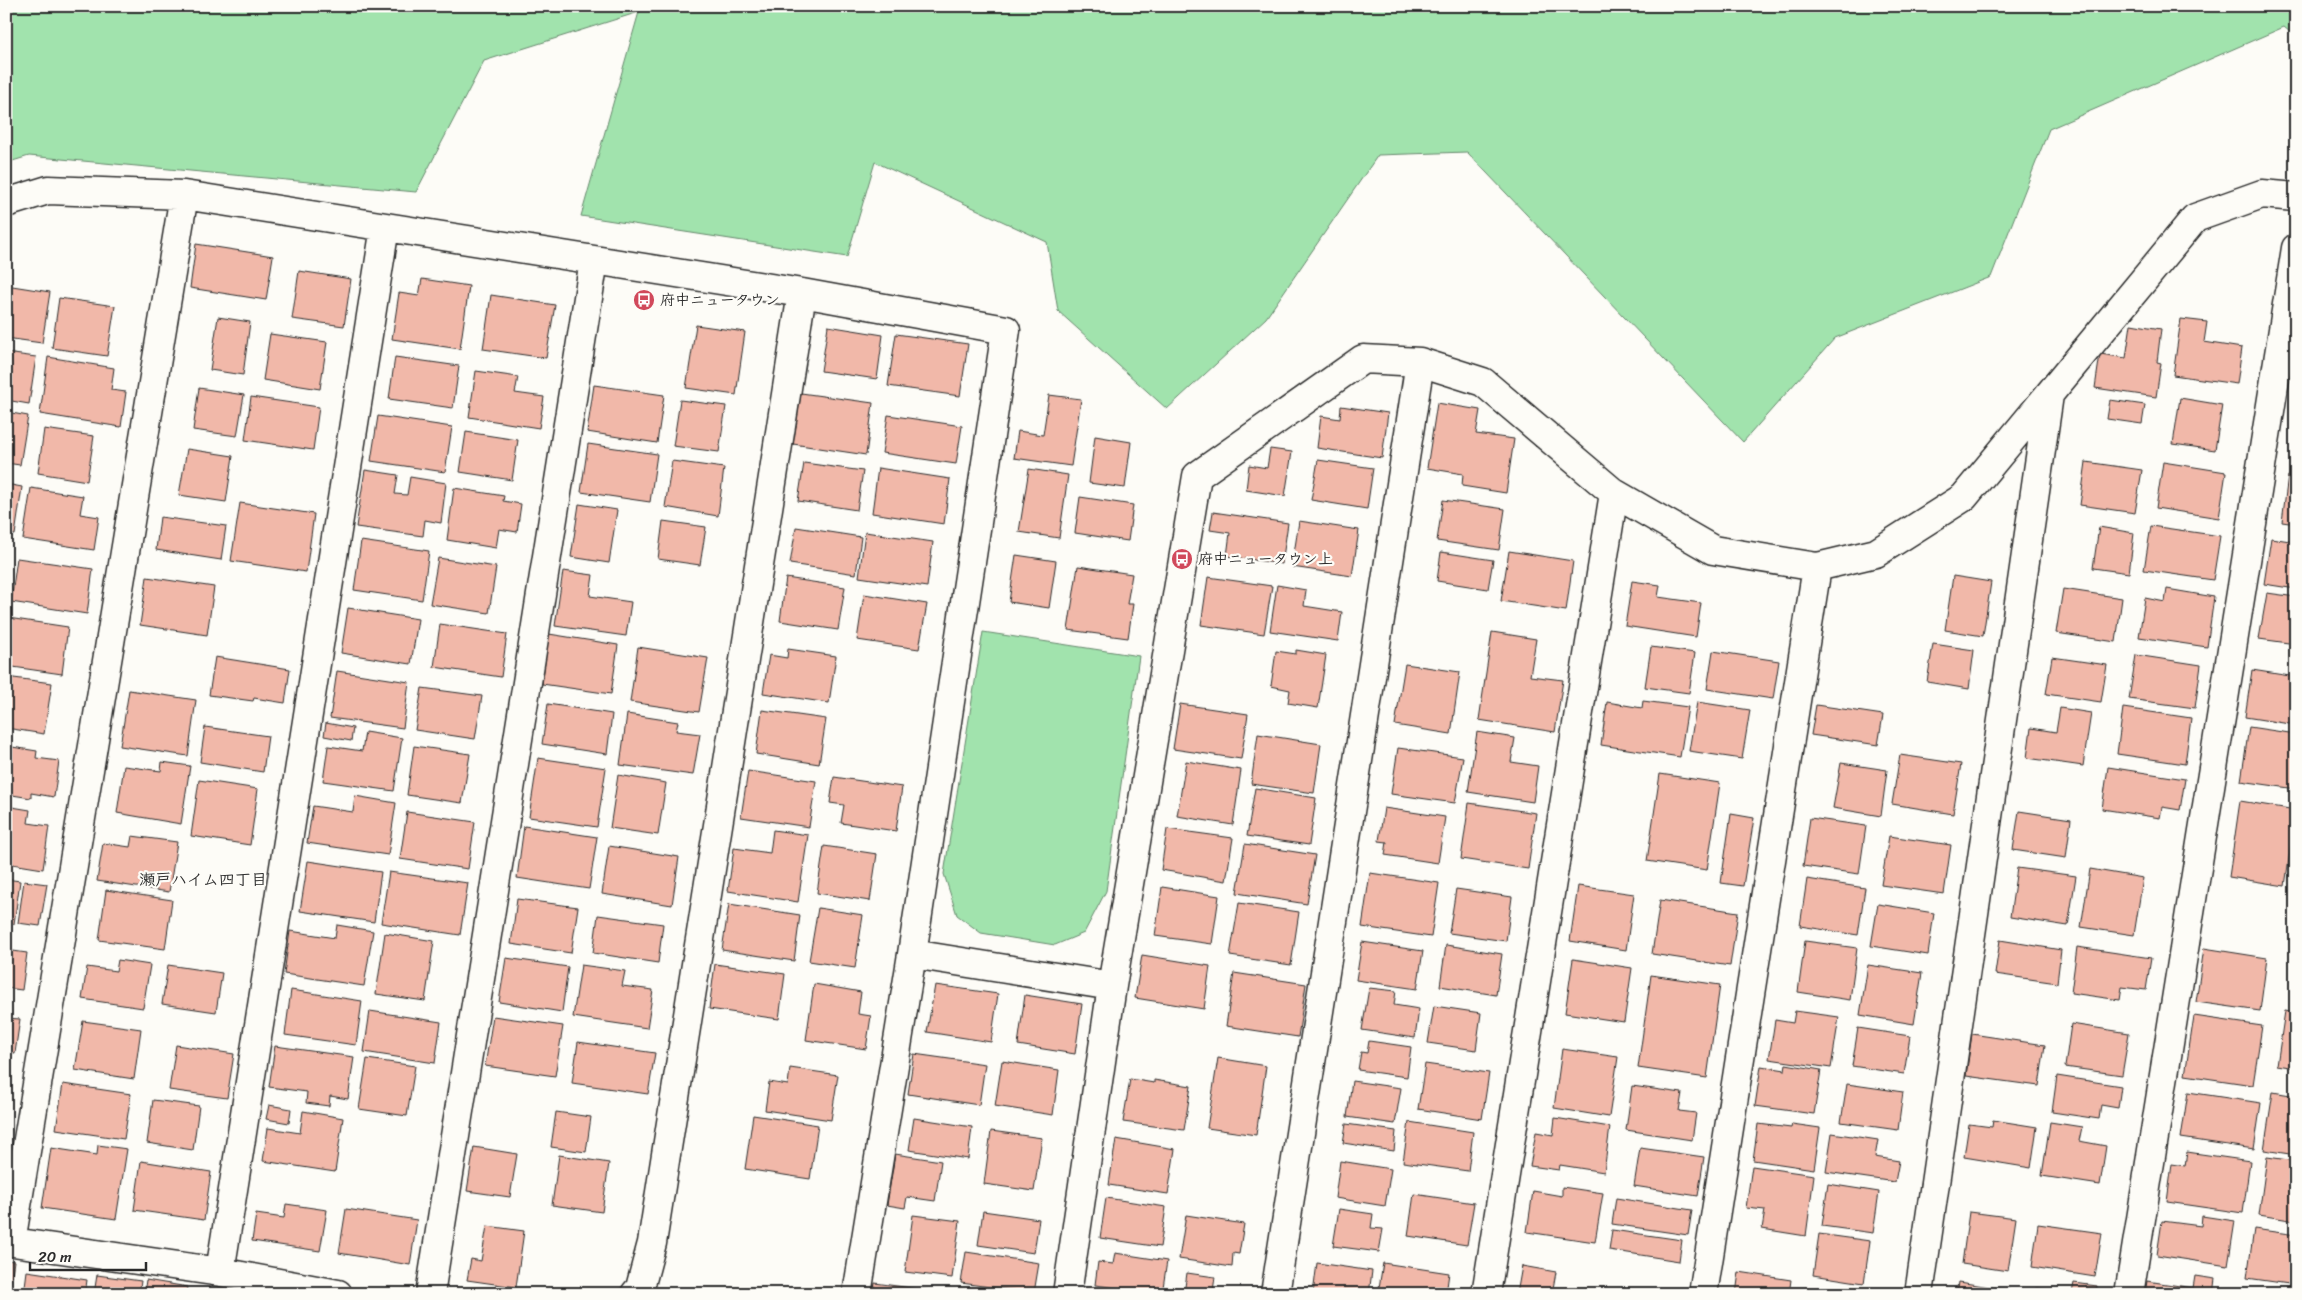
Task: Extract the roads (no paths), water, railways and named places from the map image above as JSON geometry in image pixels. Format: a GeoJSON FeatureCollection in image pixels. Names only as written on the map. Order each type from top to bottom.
{"type":"FeatureCollection","features":[{"type":"Feature","properties":{"kind":"street"},"geometry":{"type":"LineString","coordinates":[[6,203],[48,190],[184,195],[802,293],[1006,330],[912,954],[857,1294]]}},
{"type":"Feature","properties":{"kind":"street"},"geometry":{"type":"LineString","coordinates":[[1067,1294],[1112,986],[1197,476],[1363,359],[1420,362],[1484,382],[1614,493],[1713,550],[1818,567],[1876,552],[1964,497],[2195,218],[2262,194],[2296,197]]}},
{"type":"Feature","properties":{"kind":"street"},"geometry":{"type":"LineString","coordinates":[[184,195],[9,1242],[220,1272],[338,1294]]}},
{"type":"Feature","properties":{"kind":"street"},"geometry":{"type":"LineString","coordinates":[[220,1272],[385,227]]}},
{"type":"Feature","properties":{"kind":"street"},"geometry":{"type":"LineString","coordinates":[[2129,1294],[2296,248]]}},
{"type":"Feature","properties":{"kind":"street"},"geometry":{"type":"LineString","coordinates":[[430,1294],[594,260]]}},
{"type":"Feature","properties":{"kind":"street"},"geometry":{"type":"LineString","coordinates":[[634,1294],[640,1288],[652,1243],[684,1026],[802,293]]}},
{"type":"Feature","properties":{"kind":"street"},"geometry":{"type":"LineString","coordinates":[[1275,1294],[1420,362]]}},
{"type":"Feature","properties":{"kind":"street"},"geometry":{"type":"LineString","coordinates":[[1919,1294],[2050,394]]}},
{"type":"Feature","properties":{"kind":"street"},"geometry":{"type":"LineString","coordinates":[[1486,1294],[1614,493]]}},
{"type":"Feature","properties":{"kind":"street"},"geometry":{"type":"LineString","coordinates":[[1703,1294],[1818,567]]}},
{"type":"Feature","properties":{"kind":"street"},"geometry":{"type":"LineString","coordinates":[[912,954],[1112,986]]}},
{"type":"Feature","properties":{"kind":"place","name":"府中ニュータウン"},"geometry":{"type":"Point","coordinates":[644,300]}},
{"type":"Feature","properties":{"kind":"place","name":"府中ニュータウン上"},"geometry":{"type":"Point","coordinates":[1182,559]}},
{"type":"Feature","properties":{"kind":"district","name":"瀬戸ハイム四丁目"},"geometry":{"type":"Point","coordinates":[203,879]}}]}
